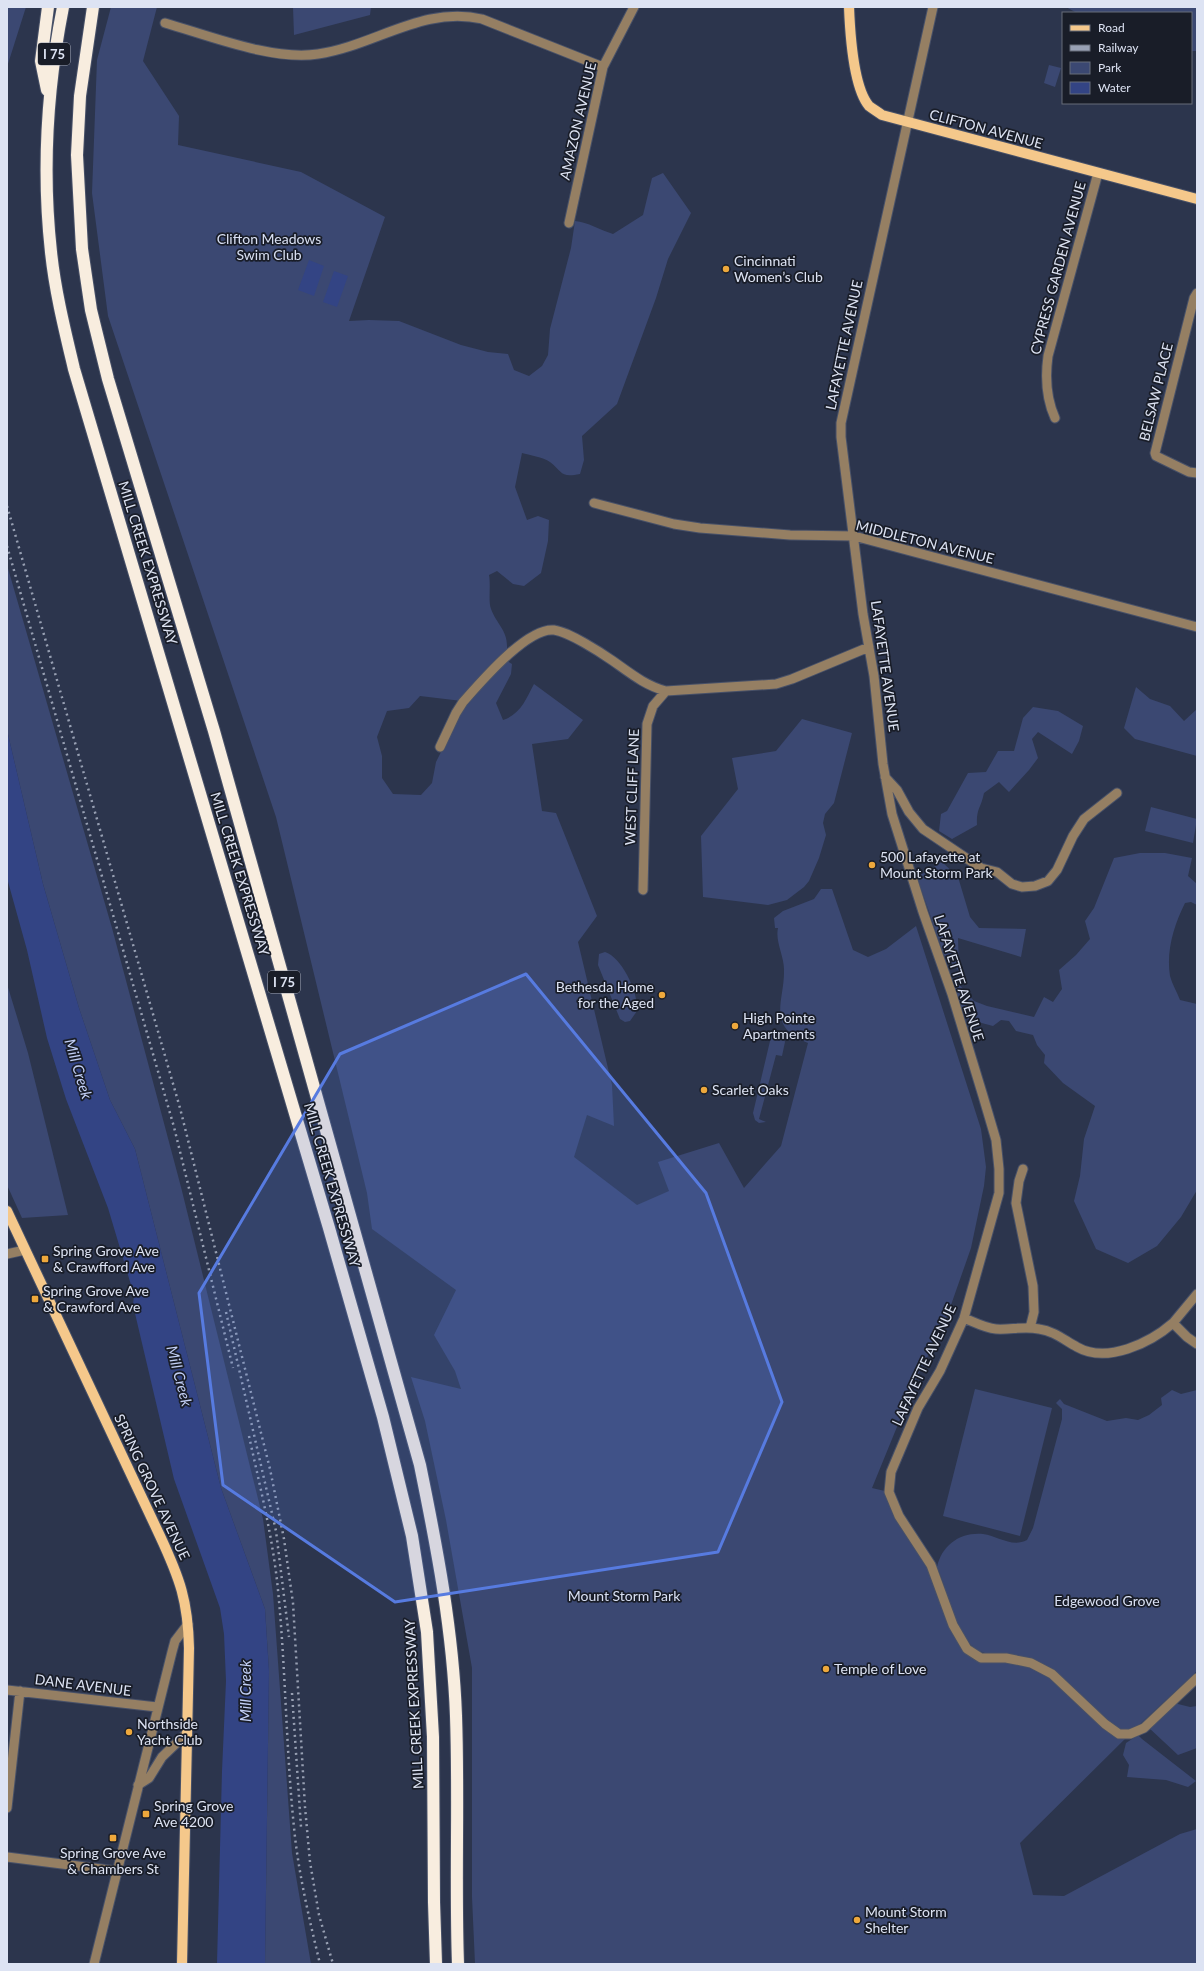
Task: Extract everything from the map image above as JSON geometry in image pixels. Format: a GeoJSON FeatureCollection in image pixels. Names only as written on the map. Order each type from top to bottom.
{"type":"FeatureCollection","features":[{"type":"Feature","properties":{"kind":"highway"},"geometry":{"type":"LineString","coordinates":[[48,7],[41,61],[49,101]]}},
{"type":"Feature","properties":{"kind":"highway","name":"MILL CREEK EXPRESSWAY"},"geometry":{"type":"LineString","coordinates":[[63,7],[55,50],[49,101],[46,152],[47,204],[51,254],[60,303],[74,369],[331,1236],[383,1417],[412,1536],[427,1632],[433,1737],[436,1964]]}},
{"type":"Feature","properties":{"kind":"highway","name":"MILL CREEK EXPRESSWAY"},"geometry":{"type":"LineString","coordinates":[[93,7],[88,32],[80,96],[77,155],[77,183],[82,249],[91,310],[108,379],[214,731],[420,1465],[438,1556],[449,1633],[456,1716],[456,1906],[458,1964]]}},
{"type":"Feature","properties":{"kind":"main road","name":"CLIFTON AVENUE"},"geometry":{"type":"LineString","coordinates":[[849,7],[851,46],[858,80],[870,106],[882,115],[1197,199]]}},
{"type":"Feature","properties":{"kind":"main road","name":"SPRING GROVE AVENUE"},"geometry":{"type":"LineString","coordinates":[[7,1212],[176,1570],[183,1592],[188,1624],[182,1964]]}},
{"type":"Feature","properties":{"kind":"street","name":"AMAZON AVENUE"},"geometry":{"type":"LineString","coordinates":[[569,222],[603,67],[634,7]]}},
{"type":"Feature","properties":{"kind":"street","name":"LAFAYETTE AVENUE"},"geometry":{"type":"LineString","coordinates":[[933,7],[841,423],[841,437],[863,614],[874,676],[885,777],[892,814],[923,912],[952,994],[996,1140],[999,1169],[999,1193],[964,1318],[940,1371],[918,1408],[891,1472],[889,1492],[898,1516],[931,1565],[953,1625],[962,1643],[974,1654],[981,1658],[1019,1660],[1042,1668],[1052,1674],[1105,1724],[1119,1734],[1130,1734],[1144,1728],[1197,1678]]}},
{"type":"Feature","properties":{"kind":"street"},"geometry":{"type":"LineString","coordinates":[[165,23],[269,52],[302,56],[334,51],[428,19],[443,16],[469,16],[603,67]]}},
{"type":"Feature","properties":{"kind":"street","name":"CYPRESS GARDEN AVENUE"},"geometry":{"type":"LineString","coordinates":[[1055,418],[1047,394],[1046,372],[1048,356],[1098,173]]}},
{"type":"Feature","properties":{"kind":"street","name":"BELSAW PLACE"},"geometry":{"type":"LineString","coordinates":[[1197,293],[1194,298],[1155,453],[1156,456],[1190,472],[1197,473]]}},
{"type":"Feature","properties":{"kind":"street","name":"MIDDLETON AVENUE"},"geometry":{"type":"LineString","coordinates":[[594,503],[674,524],[700,528],[820,537],[854,536],[1197,627]]}},
{"type":"Feature","properties":{"kind":"street"},"geometry":{"type":"LineString","coordinates":[[440,747],[456,713],[463,702],[518,645],[540,632],[552,630],[562,631],[591,646],[655,689],[666,691],[776,684],[792,679],[868,647]]}},
{"type":"Feature","properties":{"kind":"street","name":"WEST CLIFF LANE"},"geometry":{"type":"LineString","coordinates":[[643,890],[648,724],[653,706],[666,691]]}},
{"type":"Feature","properties":{"kind":"street"},"geometry":{"type":"LineString","coordinates":[[885,777],[923,829],[981,868],[996,872],[1012,884],[1022,887],[1035,886],[1048,881],[1057,870],[1073,836],[1084,819],[1117,793]]}},
{"type":"Feature","properties":{"kind":"street"},"geometry":{"type":"LineString","coordinates":[[1023,1169],[1018,1182],[1016,1203],[1033,1286],[1034,1312],[1030,1328]]}},
{"type":"Feature","properties":{"kind":"street"},"geometry":{"type":"LineString","coordinates":[[7,1254],[25,1250]]}},
{"type":"Feature","properties":{"kind":"street"},"geometry":{"type":"LineString","coordinates":[[964,1318],[995,1329],[1030,1328],[1050,1331],[1082,1350],[1094,1353],[1104,1353],[1147,1342],[1173,1323],[1197,1294]]}},
{"type":"Feature","properties":{"kind":"street"},"geometry":{"type":"LineString","coordinates":[[1173,1323],[1187,1337],[1197,1344]]}},
{"type":"Feature","properties":{"kind":"street"},"geometry":{"type":"LineString","coordinates":[[94,1964],[138,1785],[156,1720],[157,1707],[175,1641],[188,1624]]}},
{"type":"Feature","properties":{"kind":"street","name":"DANE AVENUE"},"geometry":{"type":"LineString","coordinates":[[7,1690],[157,1707]]}},
{"type":"Feature","properties":{"kind":"street"},"geometry":{"type":"LineString","coordinates":[[7,1808],[20,1691]]}},
{"type":"Feature","properties":{"kind":"street"},"geometry":{"type":"LineString","coordinates":[[138,1785],[149,1778],[162,1757],[187,1733]]}},
{"type":"Feature","properties":{"kind":"street"},"geometry":{"type":"LineString","coordinates":[[7,1857],[117,1871]]}},
{"type":"Feature","properties":{"kind":"highlighted area"},"geometry":{"type":"Polygon","coordinates":[[[526,974],[706,1193],[782,1402],[718,1552],[395,1602],[223,1485],[199,1293],[340,1054],[526,974]]]}},
{"type":"Feature","properties":{"kind":"green space"},"geometry":{"type":"Polygon","coordinates":[[[7,7],[26,7],[7,67],[7,7]]]}},
{"type":"Feature","properties":{"kind":"green space"},"geometry":{"type":"Polygon","coordinates":[[[111,7],[157,7],[143,61],[179,116],[178,145],[301,172],[385,217],[349,321],[399,321],[461,345],[488,352],[508,354],[514,370],[529,376],[542,366],[548,355],[550,329],[571,248],[575,221],[589,224],[613,234],[643,215],[652,178],[663,173],[691,213],[668,259],[656,298],[617,404],[582,436],[584,460],[580,474],[565,475],[547,460],[522,453],[515,487],[527,520],[538,516],[549,520],[548,541],[541,573],[524,586],[513,584],[497,571],[489,575],[490,606],[493,615],[506,637],[507,649],[462,701],[420,696],[409,708],[387,711],[377,737],[382,756],[382,778],[393,794],[421,795],[432,783],[436,762],[463,708],[507,661],[512,664],[511,674],[496,703],[503,720],[519,710],[534,684],[583,720],[568,739],[532,744],[542,811],[556,813],[597,916],[578,942],[612,1085],[614,1126],[587,1115],[574,1157],[637,1205],[669,1191],[658,1162],[719,1143],[744,1188],[781,1146],[808,1043],[786,1029],[782,1021],[780,1012],[784,969],[777,933],[778,928],[775,928],[774,918],[783,911],[814,899],[821,889],[832,889],[853,950],[868,957],[886,949],[916,926],[981,1129],[986,1167],[984,1186],[971,1248],[951,1305],[942,1329],[919,1373],[872,1488],[889,1492],[931,1565],[946,1607],[974,1654],[1042,1668],[1105,1724],[1130,1734],[1020,1843],[1033,1895],[1064,1896],[1180,1834],[1197,1829],[1197,1964],[475,1964],[472,1897],[472,1668],[446,1520],[425,1421],[411,1377],[461,1389],[455,1371],[434,1335],[456,1290],[372,1229],[367,1193],[276,817],[108,316],[92,193],[97,60],[111,7]]]}},
{"type":"Feature","properties":{"kind":"green space"},"geometry":{"type":"Polygon","coordinates":[[[293,7],[371,7],[370,15],[294,35],[293,7]]]}},
{"type":"Feature","properties":{"kind":"green space"},"geometry":{"type":"Polygon","coordinates":[[[1066,7],[1197,7],[1197,51],[1192,51],[1192,12],[1075,12],[1066,7]]]}},
{"type":"Feature","properties":{"kind":"green space"},"geometry":{"type":"Polygon","coordinates":[[[1049,65],[1061,68],[1055,87],[1044,83],[1049,65]]]}},
{"type":"Feature","properties":{"kind":"green space"},"geometry":{"type":"Polygon","coordinates":[[[7,565],[112,928],[181,1187],[263,1519],[273,1594],[292,1853],[311,1964],[265,1964],[269,1671],[265,1609],[221,1488],[135,1149],[110,1100],[79,1008],[43,884],[7,730],[7,565]]]}},
{"type":"Feature","properties":{"kind":"green space"},"geometry":{"type":"Polygon","coordinates":[[[1136,687],[1150,699],[1170,706],[1184,721],[1197,709],[1197,756],[1135,739],[1124,728],[1136,687]]]}},
{"type":"Feature","properties":{"kind":"green space"},"geometry":{"type":"Polygon","coordinates":[[[1033,707],[1058,711],[1083,726],[1079,741],[1072,754],[1038,732],[1032,739],[1038,758],[1009,792],[999,782],[984,793],[978,812],[977,825],[952,839],[939,831],[941,814],[947,811],[968,773],[986,772],[998,751],[1014,751],[1023,718],[1033,707]]]}},
{"type":"Feature","properties":{"kind":"green space"},"geometry":{"type":"Polygon","coordinates":[[[802,719],[852,733],[834,803],[825,814],[823,823],[826,835],[819,858],[809,881],[804,887],[787,900],[768,905],[703,897],[701,836],[738,789],[732,758],[776,751],[802,719]]]}},
{"type":"Feature","properties":{"kind":"green space"},"geometry":{"type":"Polygon","coordinates":[[[1151,807],[1197,819],[1193,843],[1145,831],[1151,807]]]}},
{"type":"Feature","properties":{"kind":"green space"},"geometry":{"type":"Polygon","coordinates":[[[1140,853],[1165,853],[1192,858],[1188,876],[1197,884],[1197,905],[1191,902],[1185,903],[1177,920],[1170,948],[1169,967],[1171,979],[1180,1000],[1197,1004],[1197,1190],[1181,1217],[1157,1246],[1128,1263],[1096,1249],[1074,1201],[1080,1176],[1084,1139],[1095,1106],[1063,1083],[1044,1063],[1045,1055],[1037,1045],[1033,1035],[1016,1031],[1009,1021],[1001,1020],[993,1026],[963,1018],[951,986],[955,980],[974,1001],[987,1006],[1034,1017],[1044,997],[1053,1002],[1062,989],[1059,970],[1076,955],[1090,939],[1085,921],[1094,908],[1114,858],[1140,853]]]}},
{"type":"Feature","properties":{"kind":"green space"},"geometry":{"type":"Polygon","coordinates":[[[942,862],[958,877],[970,917],[979,928],[1026,929],[1021,957],[958,938],[959,971],[944,955],[917,877],[942,862]]]}},
{"type":"Feature","properties":{"kind":"green space"},"geometry":{"type":"Polygon","coordinates":[[[605,952],[611,955],[623,968],[632,986],[637,1004],[637,1011],[630,1021],[625,1022],[620,1019],[598,965],[599,954],[605,952]]]}},
{"type":"Feature","properties":{"kind":"green space"},"geometry":{"type":"Polygon","coordinates":[[[7,984],[28,1053],[68,1215],[22,1218],[7,1185],[7,984]]]}},
{"type":"Feature","properties":{"kind":"green space"},"geometry":{"type":"Polygon","coordinates":[[[776,1031],[783,1036],[785,1042],[782,1056],[776,1055],[759,1119],[766,1122],[759,1123],[755,1120],[753,1113],[770,1041],[772,1034],[776,1031]]]}},
{"type":"Feature","properties":{"kind":"green space"},"geometry":{"type":"Polygon","coordinates":[[[975,1389],[1052,1408],[1020,1536],[943,1516],[975,1389]]]}},
{"type":"Feature","properties":{"kind":"green space","name":"Edgewood Grove"},"geometry":{"type":"Polygon","coordinates":[[[1172,1390],[1181,1394],[1197,1390],[1197,1671],[1138,1726],[1122,1730],[1116,1728],[1031,1659],[1020,1656],[985,1653],[975,1648],[967,1640],[960,1629],[937,1567],[939,1559],[948,1546],[967,1535],[983,1534],[1016,1543],[1027,1540],[1033,1528],[1062,1419],[1062,1409],[1056,1403],[1060,1399],[1064,1404],[1107,1421],[1126,1418],[1138,1420],[1149,1415],[1162,1405],[1161,1398],[1172,1390]]]}},
{"type":"Feature","properties":{"kind":"green space"},"geometry":{"type":"Polygon","coordinates":[[[1174,1703],[1190,1707],[1197,1706],[1197,1748],[1178,1755],[1148,1727],[1174,1703]]]}},
{"type":"Feature","properties":{"kind":"green space"},"geometry":{"type":"Polygon","coordinates":[[[1138,1735],[1196,1781],[1188,1787],[1166,1780],[1127,1777],[1129,1765],[1123,1755],[1126,1743],[1138,1735]]]}},
{"type":"Feature","properties":{"kind":"water"},"geometry":{"type":"Polygon","coordinates":[[[309,260],[324,266],[314,296],[298,290],[309,260]]]}},
{"type":"Feature","properties":{"kind":"water"},"geometry":{"type":"Polygon","coordinates":[[[334,271],[348,276],[337,307],[323,302],[334,271]]]}},
{"type":"Feature","properties":{"kind":"water","name":"Mill Creek"},"geometry":{"type":"Polygon","coordinates":[[[7,730],[43,884],[79,1008],[110,1100],[135,1149],[221,1488],[265,1609],[269,1671],[265,1964],[217,1964],[226,1681],[224,1634],[220,1608],[174,1479],[133,1305],[134,1295],[108,1208],[66,1099],[47,1038],[27,950],[7,878],[7,730]]]}},
{"type":"Feature","properties":{"kind":"railway"},"geometry":{"type":"LineString","coordinates":[[7,506],[180,1108],[270,1469],[284,1539],[293,1603],[305,1807],[310,1862],[319,1915],[333,1964]]}},
{"type":"Feature","properties":{"kind":"railway"},"geometry":{"type":"LineString","coordinates":[[7,546],[174,1127],[233,1368]]}},
{"type":"Feature","properties":{"kind":"railway"},"geometry":{"type":"LineString","coordinates":[[226,1312],[276,1531],[289,1637]]}},
{"type":"Feature","properties":{"kind":"railway"},"geometry":{"type":"LineString","coordinates":[[249,1436],[266,1513],[276,1571],[281,1621],[295,1837],[302,1885],[320,1964]]}},
{"type":"Feature","properties":{"kind":"railway"},"geometry":{"type":"LineString","coordinates":[[292,1693],[301,1827]]}},
{"type":"Feature","properties":{"kind":"place","name":"Cincinnati Women’s Club"},"geometry":{"type":"Point","coordinates":[726,269]}},
{"type":"Feature","properties":{"kind":"place","name":"500 Lafayette at Mount Storm Park"},"geometry":{"type":"Point","coordinates":[872,865]}},
{"type":"Feature","properties":{"kind":"place","name":"Bethesda Home for the Aged"},"geometry":{"type":"Point","coordinates":[662,995]}},
{"type":"Feature","properties":{"kind":"place","name":"High Pointe Apartments"},"geometry":{"type":"Point","coordinates":[735,1026]}},
{"type":"Feature","properties":{"kind":"place","name":"Scarlet Oaks"},"geometry":{"type":"Point","coordinates":[704,1090]}},
{"type":"Feature","properties":{"kind":"place","name":"Spring Grove Ave & Crawfford Ave"},"geometry":{"type":"Point","coordinates":[45,1259]}},
{"type":"Feature","properties":{"kind":"place","name":"Spring Grove Ave & Crawford Ave"},"geometry":{"type":"Point","coordinates":[35,1299]}},
{"type":"Feature","properties":{"kind":"place","name":"Temple of Love"},"geometry":{"type":"Point","coordinates":[826,1669]}},
{"type":"Feature","properties":{"kind":"place","name":"Northside Yacht Club"},"geometry":{"type":"Point","coordinates":[129,1732]}},
{"type":"Feature","properties":{"kind":"place","name":"Spring Grove Ave 4200"},"geometry":{"type":"Point","coordinates":[146,1814]}},
{"type":"Feature","properties":{"kind":"place","name":"Spring Grove Ave & Chambers St"},"geometry":{"type":"Point","coordinates":[113,1838]}},
{"type":"Feature","properties":{"kind":"place","name":"Mount Storm Shelter"},"geometry":{"type":"Point","coordinates":[857,1920]}},
{"type":"Feature","properties":{"kind":"park label","name":"Clifton Meadows Swim Club"},"geometry":{"type":"Point","coordinates":[269,248]}},
{"type":"Feature","properties":{"kind":"park label","name":"Mount Storm Park"},"geometry":{"type":"Point","coordinates":[624,1596]}}]}
